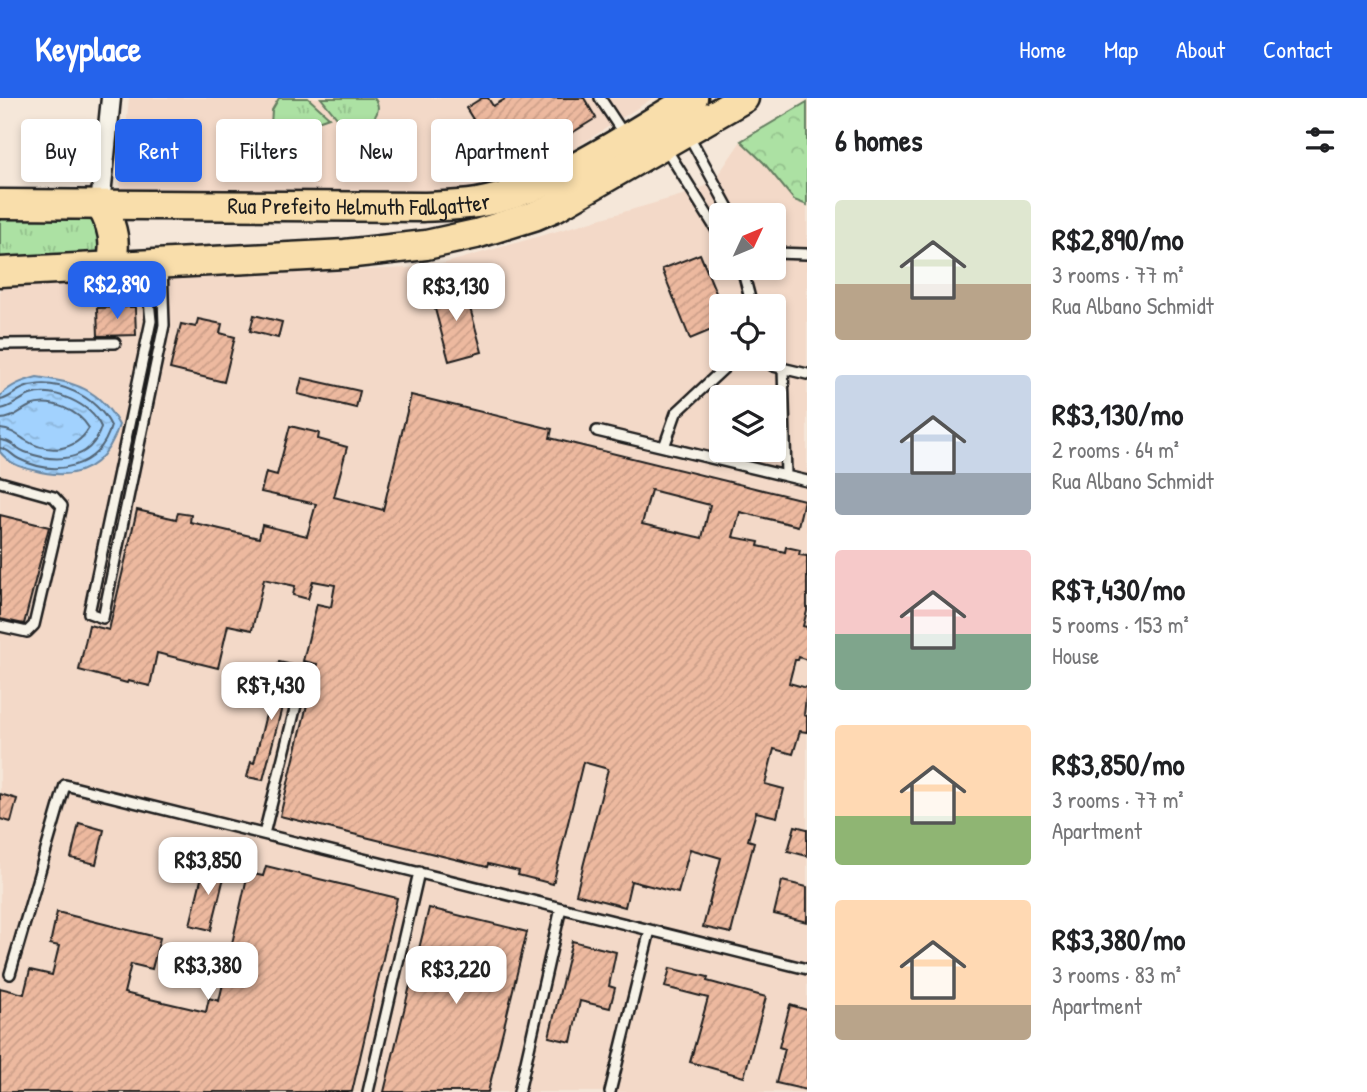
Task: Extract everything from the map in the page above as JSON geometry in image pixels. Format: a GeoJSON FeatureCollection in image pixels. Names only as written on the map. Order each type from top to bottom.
{"type":"FeatureCollection","features":[{"type":"Feature","properties":{"kind":"main road","name":"Rua Prefeito Helmuth Fallgatter"},"geometry":{"type":"LineString","coordinates":[[0,204],[423,207],[475,203],[500,198],[548,181],[693,98]]}},
{"type":"Feature","properties":{"kind":"main road"},"geometry":{"type":"LineString","coordinates":[[0,272],[359,253],[455,239],[555,207],[744,98]]}},
{"type":"Feature","properties":{"kind":"main road"},"geometry":{"type":"LineString","coordinates":[[100,205],[113,234],[114,253],[111,266]]}},
{"type":"Feature","properties":{"kind":"street"},"geometry":{"type":"LineString","coordinates":[[100,205],[111,98]]}},
{"type":"Feature","properties":{"kind":"lane"},"geometry":{"type":"LineString","coordinates":[[600,98],[626,137]]}},
{"type":"Feature","properties":{"kind":"lane"},"geometry":{"type":"LineString","coordinates":[[675,139],[723,203]]}},
{"type":"Feature","properties":{"kind":"lane"},"geometry":{"type":"LineString","coordinates":[[675,139],[709,211]]}},
{"type":"Feature","properties":{"kind":"lane"},"geometry":{"type":"LineString","coordinates":[[786,254],[807,254]]}},
{"type":"Feature","properties":{"kind":"lane"},"geometry":{"type":"LineString","coordinates":[[154,264],[164,325],[103,618],[89,613],[151,321],[154,264]]}},
{"type":"Feature","properties":{"kind":"lane"},"geometry":{"type":"LineString","coordinates":[[0,344],[115,343]]}},
{"type":"Feature","properties":{"kind":"lane"},"geometry":{"type":"LineString","coordinates":[[786,369],[807,374]]}},
{"type":"Feature","properties":{"kind":"lane"},"geometry":{"type":"LineString","coordinates":[[664,447],[676,413],[721,371]]}},
{"type":"Feature","properties":{"kind":"lane"},"geometry":{"type":"LineString","coordinates":[[783,371],[786,476]]}},
{"type":"Feature","properties":{"kind":"lane"},"geometry":{"type":"LineString","coordinates":[[597,431],[807,481]]}},
{"type":"Feature","properties":{"kind":"lane"},"geometry":{"type":"LineString","coordinates":[[0,482],[54,497],[62,506],[34,625],[27,632],[0,626]]}},
{"type":"Feature","properties":{"kind":"lane"},"geometry":{"type":"LineString","coordinates":[[264,834],[305,669]]}},
{"type":"Feature","properties":{"kind":"lane"},"geometry":{"type":"LineString","coordinates":[[10,974],[65,785],[807,969]]}},
{"type":"Feature","properties":{"kind":"lane"},"geometry":{"type":"LineString","coordinates":[[368,1092],[419,872]]}},
{"type":"Feature","properties":{"kind":"lane"},"geometry":{"type":"LineString","coordinates":[[519,1092],[561,908]]}},
{"type":"Feature","properties":{"kind":"lane"},"geometry":{"type":"LineString","coordinates":[[610,1092],[650,930]]}},
{"type":"Feature","properties":{"kind":"shaded area"},"geometry":{"type":"Polygon","coordinates":[[[129,98],[653,98],[573,149],[573,119],[431,119],[431,182],[505,182],[484,192],[452,197],[119,196],[120,182],[202,182],[202,119],[127,119],[129,98]]]}},
{"type":"Feature","properties":{"kind":"shaded area"},"geometry":{"type":"Polygon","coordinates":[[[807,102],[807,1092],[0,1092],[0,286],[432,267],[693,192],[714,181],[741,141],[807,102]]]}},
{"type":"Feature","properties":{"kind":"green space"},"geometry":{"type":"Polygon","coordinates":[[[279,98],[308,98],[329,117],[322,119],[271,119],[272,110],[279,98]]]}},
{"type":"Feature","properties":{"kind":"green space"},"geometry":{"type":"Polygon","coordinates":[[[321,98],[374,98],[377,102],[378,110],[372,119],[337,118],[321,98]]]}},
{"type":"Feature","properties":{"kind":"green space"},"geometry":{"type":"Polygon","coordinates":[[[807,102],[807,205],[794,200],[764,163],[741,141],[807,102]]]}},
{"type":"Feature","properties":{"kind":"green space"},"geometry":{"type":"Polygon","coordinates":[[[0,215],[88,218],[102,229],[100,256],[0,266],[0,215]]]}},
{"type":"Feature","properties":{"kind":"water"},"geometry":{"type":"Polygon","coordinates":[[[37,377],[85,389],[95,395],[111,413],[119,425],[106,452],[97,462],[75,473],[48,473],[19,466],[0,452],[0,396],[17,384],[37,377]]]}},
{"type":"Feature","properties":{"kind":"building"},"geometry":{"type":"Polygon","coordinates":[[[482,98],[488,98],[493,106],[507,98],[584,98],[596,118],[573,132],[573,119],[473,119],[466,108],[482,98]]]}},
{"type":"Feature","properties":{"kind":"building"},"geometry":{"type":"Polygon","coordinates":[[[700,254],[716,294],[709,294],[709,331],[690,339],[662,269],[700,254]]]}},
{"type":"Feature","properties":{"kind":"building"},"geometry":{"type":"Polygon","coordinates":[[[464,286],[482,352],[449,361],[431,294],[464,286]]]}},
{"type":"Feature","properties":{"kind":"building"},"geometry":{"type":"Polygon","coordinates":[[[135,307],[136,335],[98,336],[97,308],[135,307]]]}},
{"type":"Feature","properties":{"kind":"building"},"geometry":{"type":"Polygon","coordinates":[[[254,315],[282,322],[278,338],[250,331],[254,315]]]}},
{"type":"Feature","properties":{"kind":"building"},"geometry":{"type":"Polygon","coordinates":[[[198,319],[222,324],[220,333],[235,337],[224,382],[170,369],[181,324],[196,327],[198,319]]]}},
{"type":"Feature","properties":{"kind":"building"},"geometry":{"type":"Polygon","coordinates":[[[302,378],[360,391],[356,408],[298,394],[302,378]]]}},
{"type":"Feature","properties":{"kind":"building"},"geometry":{"type":"Polygon","coordinates":[[[411,395],[552,429],[550,438],[804,500],[798,526],[740,512],[733,537],[759,542],[758,546],[785,552],[786,547],[800,550],[799,555],[807,556],[807,611],[803,626],[807,627],[807,660],[799,657],[795,660],[789,683],[807,688],[804,715],[807,716],[807,732],[800,731],[793,754],[774,749],[765,784],[784,789],[777,817],[756,812],[748,840],[754,842],[731,933],[703,927],[721,858],[690,849],[678,893],[631,881],[625,907],[576,894],[608,769],[583,762],[553,884],[518,875],[519,871],[488,864],[487,867],[280,816],[317,664],[303,661],[317,604],[331,607],[335,585],[313,581],[308,599],[293,595],[295,586],[264,579],[252,630],[228,625],[218,668],[157,653],[150,686],[128,681],[127,683],[79,670],[89,625],[109,630],[137,510],[176,519],[178,513],[191,515],[190,522],[259,538],[262,525],[307,536],[316,504],[261,492],[266,472],[277,475],[290,426],[319,433],[318,439],[347,447],[334,497],[383,510],[411,395]],[[651,490],[642,524],[702,538],[710,505],[651,490]]]}},
{"type":"Feature","properties":{"kind":"building"},"geometry":{"type":"Polygon","coordinates":[[[0,515],[49,527],[24,624],[0,619],[0,515]]]}},
{"type":"Feature","properties":{"kind":"building"},"geometry":{"type":"Polygon","coordinates":[[[279,662],[293,665],[263,780],[247,777],[251,762],[254,763],[279,662]]]}},
{"type":"Feature","properties":{"kind":"building"},"geometry":{"type":"Polygon","coordinates":[[[0,794],[17,799],[11,822],[0,819],[0,794]]]}},
{"type":"Feature","properties":{"kind":"building"},"geometry":{"type":"Polygon","coordinates":[[[79,823],[104,830],[96,864],[71,858],[79,823]]]}},
{"type":"Feature","properties":{"kind":"building"},"geometry":{"type":"Polygon","coordinates":[[[795,826],[807,829],[807,856],[788,851],[795,826]]]}},
{"type":"Feature","properties":{"kind":"building"},"geometry":{"type":"Polygon","coordinates":[[[205,863],[226,869],[211,930],[190,925],[205,863]]]}},
{"type":"Feature","properties":{"kind":"building"},"geometry":{"type":"Polygon","coordinates":[[[266,866],[397,898],[352,1092],[0,1092],[0,988],[24,994],[30,970],[52,975],[59,946],[50,944],[57,912],[160,938],[152,969],[131,964],[124,993],[206,1012],[209,998],[219,1001],[248,873],[263,876],[266,866]]]}},
{"type":"Feature","properties":{"kind":"building"},"geometry":{"type":"Polygon","coordinates":[[[782,881],[807,887],[807,922],[774,914],[782,881]]]}},
{"type":"Feature","properties":{"kind":"building"},"geometry":{"type":"Polygon","coordinates":[[[429,908],[527,932],[488,1092],[384,1092],[429,908]]]}},
{"type":"Feature","properties":{"kind":"building"},"geometry":{"type":"Polygon","coordinates":[[[572,941],[616,952],[609,986],[615,988],[610,1008],[580,1001],[571,1042],[549,1037],[572,941]]]}},
{"type":"Feature","properties":{"kind":"building"},"geometry":{"type":"Polygon","coordinates":[[[670,968],[708,977],[707,981],[766,997],[744,1077],[690,1062],[708,998],[665,987],[670,968]]]}},
{"type":"Feature","properties":{"kind":"building"},"geometry":{"type":"Polygon","coordinates":[[[790,1005],[807,1010],[807,1090],[776,1083],[785,1049],[779,1047],[790,1005]]]}}]}
